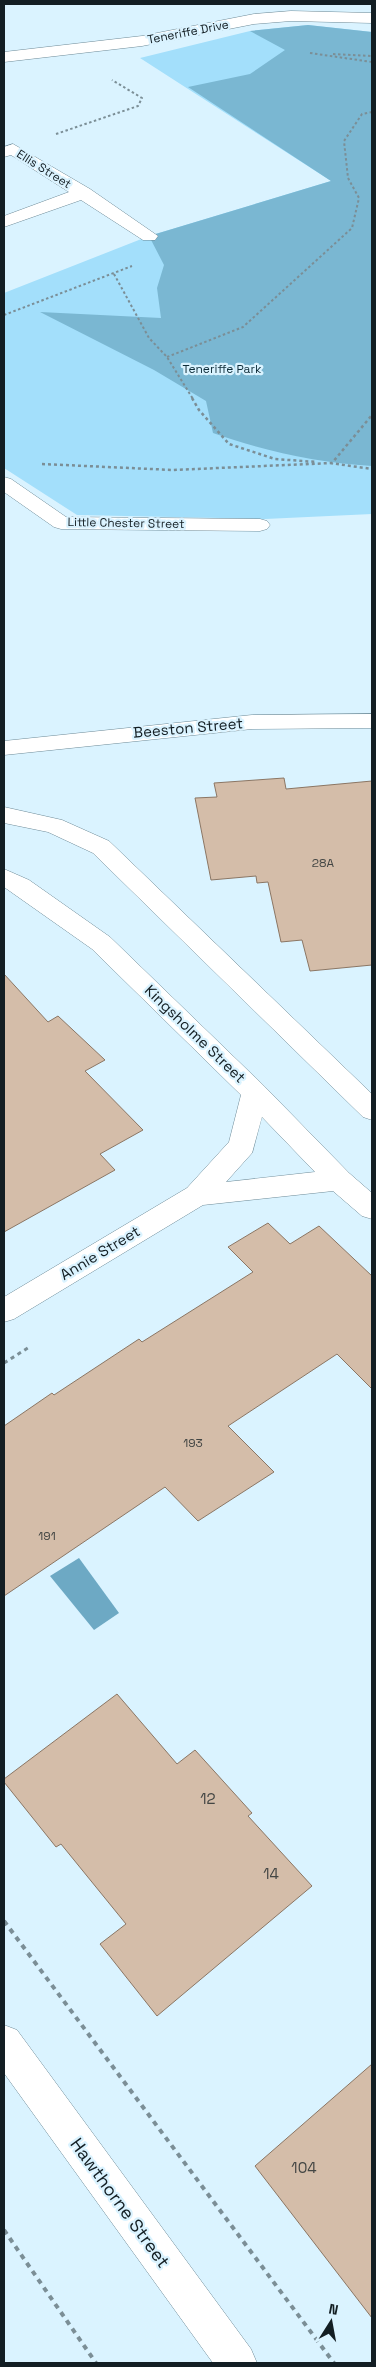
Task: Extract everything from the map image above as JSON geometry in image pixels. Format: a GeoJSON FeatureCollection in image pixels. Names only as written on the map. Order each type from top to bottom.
{"type":"FeatureCollection","features":[{"type":"Feature","properties":{"kind":"street","name":"Teneriffe Drive"},"geometry":{"type":"LineString","coordinates":[[4,57],[142,41],[254,19],[291,16],[372,18]]}},
{"type":"Feature","properties":{"kind":"street","name":"Ellis Street"},"geometry":{"type":"LineString","coordinates":[[8,151],[84,194],[149,236]]}},
{"type":"Feature","properties":{"kind":"street","name":"Ellis Street"},"geometry":{"type":"LineString","coordinates":[[4,222],[84,194]]}},
{"type":"Feature","properties":{"kind":"street","name":"Little Chester Street"},"geometry":{"type":"LineString","coordinates":[[4,483],[61,523],[260,525]]}},
{"type":"Feature","properties":{"kind":"street","name":"Beeston Street"},"geometry":{"type":"LineString","coordinates":[[4,748],[252,722],[372,721]]}},
{"type":"Feature","properties":{"kind":"street"},"geometry":{"type":"LineString","coordinates":[[4,815],[54,825],[102,847],[372,1110]]}},
{"type":"Feature","properties":{"kind":"street","name":"Kingsholme Street"},"geometry":{"type":"LineString","coordinates":[[4,877],[20,886],[101,943],[255,1093],[339,1180],[372,1209]]}},
{"type":"Feature","properties":{"kind":"street","name":"Annie Street"},"geometry":{"type":"LineString","coordinates":[[4,1312],[197,1196],[242,1146],[255,1093]]}},
{"type":"Feature","properties":{"kind":"street","name":"Annie Street"},"geometry":{"type":"LineString","coordinates":[[197,1196],[339,1180]]}},
{"type":"Feature","properties":{"kind":"street","name":"Hawthorne Street"},"geometry":{"type":"LineString","coordinates":[[4,2043],[237,2363]]}},
{"type":"Feature","properties":{"kind":"path"},"geometry":{"type":"LineString","coordinates":[[8,151],[138,106],[142,98],[62,51]]}},
{"type":"Feature","properties":{"kind":"path"},"geometry":{"type":"LineString","coordinates":[[313,54],[372,56]]}},
{"type":"Feature","properties":{"kind":"path"},"geometry":{"type":"LineString","coordinates":[[167,356],[242,327],[352,228],[358,198],[348,178],[344,141],[362,114],[372,112]]}},
{"type":"Feature","properties":{"kind":"path"},"geometry":{"type":"LineString","coordinates":[[4,316],[156,256],[149,236]]}},
{"type":"Feature","properties":{"kind":"path"},"geometry":{"type":"LineString","coordinates":[[114,274],[149,338],[167,356],[199,410],[229,444],[275,459],[372,469]]}},
{"type":"Feature","properties":{"kind":"path"},"geometry":{"type":"LineString","coordinates":[[34,463],[173,470],[332,464],[372,415]]}},
{"type":"Feature","properties":{"kind":"path"},"geometry":{"type":"LineString","coordinates":[[4,1363],[37,1342]]}},
{"type":"Feature","properties":{"kind":"path"},"geometry":{"type":"LineString","coordinates":[[4,1921],[334,2363]]}},
{"type":"Feature","properties":{"kind":"path"},"geometry":{"type":"LineString","coordinates":[[4,2230],[96,2363]]}},
{"type":"Feature","properties":{"kind":"green space","name":"Teneriffe Park"},"geometry":{"type":"Polygon","coordinates":[[[308,25],[372,32],[372,514],[265,519],[77,515],[4,468],[4,293],[149,236],[331,181],[140,58],[250,31],[308,25]]]}},
{"type":"Feature","properties":{"kind":"green space"},"geometry":{"type":"Polygon","coordinates":[[[308,25],[372,32],[372,466],[330,462],[291,455],[253,446],[213,433],[206,401],[154,370],[40,312],[161,318],[157,288],[164,265],[149,236],[331,181],[188,87],[250,74],[285,50],[250,31],[308,25]]]}},
{"type":"Feature","properties":{"kind":"shaded area"},"geometry":{"type":"Polygon","coordinates":[[[79,1558],[119,1613],[94,1630],[50,1576],[79,1558]]]}},
{"type":"Feature","properties":{"kind":"building"},"geometry":{"type":"Polygon","coordinates":[[[284,778],[286,789],[372,781],[372,965],[310,971],[302,940],[281,942],[268,882],[257,883],[256,876],[211,880],[195,798],[217,797],[214,783],[284,778]]]}},
{"type":"Feature","properties":{"kind":"building"},"geometry":{"type":"Polygon","coordinates":[[[4,974],[48,1022],[58,1016],[105,1060],[85,1071],[143,1130],[100,1154],[115,1170],[4,1232],[4,974]]]}},
{"type":"Feature","properties":{"kind":"building"},"geometry":{"type":"Polygon","coordinates":[[[268,1223],[290,1244],[319,1226],[372,1276],[372,1389],[337,1354],[228,1426],[274,1472],[198,1521],[165,1487],[4,1596],[4,1426],[52,1393],[54,1395],[139,1339],[142,1342],[253,1272],[228,1247],[268,1223]]]}},
{"type":"Feature","properties":{"kind":"building"},"geometry":{"type":"Polygon","coordinates":[[[117,1694],[177,1764],[195,1750],[252,1813],[248,1816],[312,1886],[157,2016],[100,1944],[126,1924],[61,1844],[56,1847],[4,1782],[4,1779],[117,1694]]]}},
{"type":"Feature","properties":{"kind":"building"},"geometry":{"type":"Polygon","coordinates":[[[372,2064],[372,2318],[255,2166],[372,2064]]]}}]}
